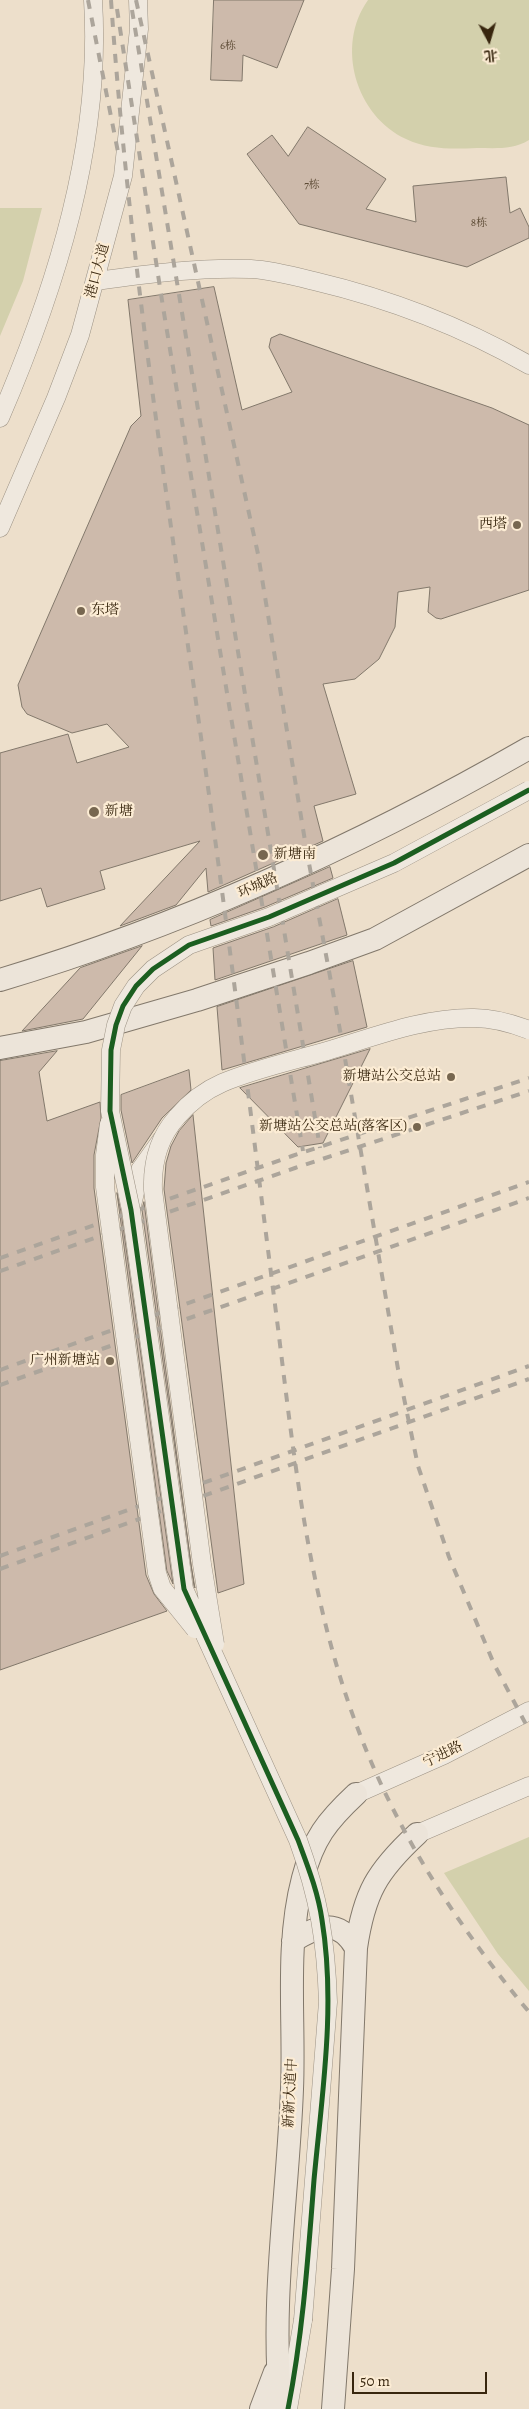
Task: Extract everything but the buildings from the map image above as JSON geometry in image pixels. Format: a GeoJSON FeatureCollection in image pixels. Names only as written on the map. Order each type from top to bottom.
{"type":"FeatureCollection","features":[{"type":"Feature","properties":{"kind":"main road","name":"环城路"},"geometry":{"type":"LineString","coordinates":[[0,980],[191,915],[292,872],[377,830],[529,748]]}},
{"type":"Feature","properties":{"kind":"main road"},"geometry":{"type":"LineString","coordinates":[[0,1048],[86,1032],[197,1000],[317,960],[375,938],[529,855]]}},
{"type":"Feature","properties":{"kind":"main road","name":"新新大道中"},"geometry":{"type":"LineString","coordinates":[[281,2409],[277,2366],[277,2321],[292,2092],[295,1910],[314,1845],[331,1817],[356,1794]]}},
{"type":"Feature","properties":{"kind":"main road"},"geometry":{"type":"LineString","coordinates":[[333,2409],[343,2269],[356,1948],[360,1921],[372,1885],[392,1856],[417,1834]]}},
{"type":"Feature","properties":{"kind":"main road"},"geometry":{"type":"LineString","coordinates":[[293,1941],[309,1931],[333,1927],[343,1931],[356,1948]]}},
{"type":"Feature","properties":{"kind":"main road"},"geometry":{"type":"LineString","coordinates":[[261,2409],[277,2366]]}},
{"type":"Feature","properties":{"kind":"street"},"geometry":{"type":"LineString","coordinates":[[0,418],[38,324],[57,265],[78,180],[93,91],[96,40],[93,0]]}},
{"type":"Feature","properties":{"kind":"street","name":"港口大道"},"geometry":{"type":"LineString","coordinates":[[0,528],[56,398],[80,335],[96,281],[123,176],[139,29],[138,0]]}},
{"type":"Feature","properties":{"kind":"street"},"geometry":{"type":"LineString","coordinates":[[96,281],[158,273],[221,269],[253,269],[297,277],[340,287],[424,314],[466,332],[529,365]]}},
{"type":"Feature","properties":{"kind":"street"},"geometry":{"type":"LineString","coordinates":[[208,1645],[162,1588],[157,1573],[105,1187],[105,1155],[110,1111],[111,1050],[116,1025],[123,1006],[136,986],[153,969],[189,945],[269,917],[394,863],[529,790]]}},
{"type":"Feature","properties":{"kind":"street"},"geometry":{"type":"LineString","coordinates":[[131,1210],[140,1170],[176,1117],[198,1098],[221,1084],[348,1044],[413,1026],[456,1019],[496,1020],[529,1030]]}},
{"type":"Feature","properties":{"kind":"street"},"geometry":{"type":"LineString","coordinates":[[110,1111],[131,1210],[184,1589],[298,1840],[314,1883],[326,1947],[328,2002],[326,2040],[303,2320],[288,2409]]}},
{"type":"Feature","properties":{"kind":"street"},"geometry":{"type":"LineString","coordinates":[[165,1135],[156,1153],[152,1171],[153,1190],[207,1604],[214,1641],[226,1683]]}},
{"type":"Feature","properties":{"kind":"street","name":"宁进路"},"geometry":{"type":"LineString","coordinates":[[356,1794],[444,1755],[529,1711]]}},
{"type":"Feature","properties":{"kind":"street"},"geometry":{"type":"LineString","coordinates":[[417,1834],[529,1786]]}},
{"type":"Feature","properties":{"kind":"shaded area"},"geometry":{"type":"Polygon","coordinates":[[[368,0],[529,0],[529,140],[504,148],[441,148],[415,143],[389,128],[374,114],[363,97],[356,78],[352,58],[353,38],[358,18],[368,0]]]}},
{"type":"Feature","properties":{"kind":"shaded area"},"geometry":{"type":"Polygon","coordinates":[[[0,208],[42,208],[23,281],[0,336],[0,208]]]}},
{"type":"Feature","properties":{"kind":"shaded area"},"geometry":{"type":"Polygon","coordinates":[[[529,1837],[529,1991],[498,1954],[444,1873],[529,1837]]]}},
{"type":"Feature","properties":{"kind":"railway"},"geometry":{"type":"LineString","coordinates":[[88,0],[119,157]]}},
{"type":"Feature","properties":{"kind":"railway"},"geometry":{"type":"LineString","coordinates":[[111,0],[131,216],[158,432],[226,919],[298,1484],[317,1587],[343,1688],[361,1737],[394,1811],[413,1847],[456,1915],[529,2012]]}},
{"type":"Feature","properties":{"kind":"railway"},"geometry":{"type":"LineString","coordinates":[[136,0],[258,554],[306,847],[342,1041],[398,1369],[418,1466],[449,1557],[494,1664],[529,1730]]}},
{"type":"Feature","properties":{"kind":"railway"},"geometry":{"type":"LineString","coordinates":[[117,9],[163,307],[303,1151]]}},
{"type":"Feature","properties":{"kind":"railway"},"geometry":{"type":"LineString","coordinates":[[132,10],[320,1148]]}},
{"type":"Feature","properties":{"kind":"railway"},"geometry":{"type":"LineString","coordinates":[[0,1258],[292,1156],[529,1078]]}},
{"type":"Feature","properties":{"kind":"railway"},"geometry":{"type":"LineString","coordinates":[[0,1271],[295,1168],[529,1091]]}},
{"type":"Feature","properties":{"kind":"railway"},"geometry":{"type":"LineString","coordinates":[[0,1370],[529,1182]]}},
{"type":"Feature","properties":{"kind":"railway"},"geometry":{"type":"LineString","coordinates":[[0,1385],[529,1198]]}},
{"type":"Feature","properties":{"kind":"railway"},"geometry":{"type":"LineString","coordinates":[[0,1556],[529,1366]]}},
{"type":"Feature","properties":{"kind":"railway"},"geometry":{"type":"LineString","coordinates":[[0,1569],[529,1379]]}},
{"type":"Feature","properties":{"kind":"cycle path"},"geometry":{"type":"LineString","coordinates":[[288,2409],[298,2352],[324,2083],[328,1985],[322,1920],[315,1890],[298,1840],[184,1589],[131,1210],[110,1111],[111,1050],[116,1025],[123,1006],[136,986],[153,969],[189,945],[269,917],[394,863],[529,790]]}},
{"type":"Feature","properties":{"kind":"place","name":"西塔"},"geometry":{"type":"Point","coordinates":[517,525]}},
{"type":"Feature","properties":{"kind":"place","name":"东塔"},"geometry":{"type":"Point","coordinates":[81,611]}},
{"type":"Feature","properties":{"kind":"place","name":"新塘"},"geometry":{"type":"Point","coordinates":[94,812]}},
{"type":"Feature","properties":{"kind":"place","name":"新塘南"},"geometry":{"type":"Point","coordinates":[263,855]}},
{"type":"Feature","properties":{"kind":"place","name":"新塘站公交总站"},"geometry":{"type":"Point","coordinates":[451,1077]}},
{"type":"Feature","properties":{"kind":"place","name":"新塘站公交总站(落客区)"},"geometry":{"type":"Point","coordinates":[417,1127]}},
{"type":"Feature","properties":{"kind":"place","name":"广州新塘站"},"geometry":{"type":"Point","coordinates":[110,1361]}}]}
